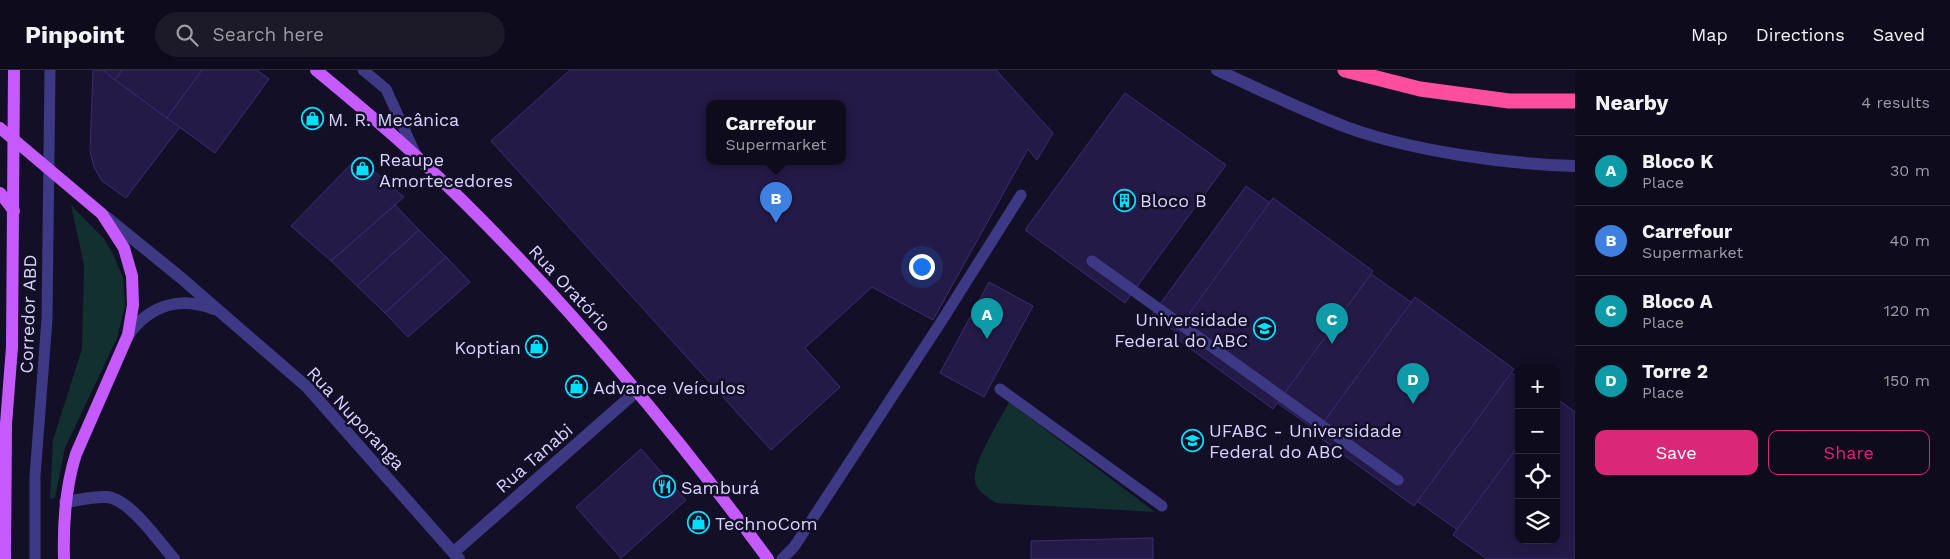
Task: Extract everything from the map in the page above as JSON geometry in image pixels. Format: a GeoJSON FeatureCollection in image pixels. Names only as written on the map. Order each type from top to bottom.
{"type":"FeatureCollection","features":[{"type":"Feature","properties":{"kind":"highway"},"geometry":{"type":"LineString","coordinates":[[1345,70],[1420,89],[1499,100],[1575,101]]}},
{"type":"Feature","properties":{"kind":"main road"},"geometry":{"type":"LineString","coordinates":[[5,559],[6,424],[12,347],[14,70]]}},
{"type":"Feature","properties":{"kind":"main road","name":"Rua Oratório"},"geometry":{"type":"LineString","coordinates":[[316,70],[416,155],[551,291],[638,390],[768,559]]}},
{"type":"Feature","properties":{"kind":"main road","name":"Rua Nuporanga"},"geometry":{"type":"LineString","coordinates":[[0,128],[102,214]]}},
{"type":"Feature","properties":{"kind":"main road"},"geometry":{"type":"LineString","coordinates":[[0,193],[14,211]]}},
{"type":"Feature","properties":{"kind":"main road"},"geometry":{"type":"LineString","coordinates":[[64,559],[65,502],[70,472],[128,334],[133,305],[132,276],[124,248],[102,214]]}},
{"type":"Feature","properties":{"kind":"street"},"geometry":{"type":"LineString","coordinates":[[1217,70],[1346,127],[1395,141],[1509,161],[1575,166]]}},
{"type":"Feature","properties":{"kind":"street","name":"Rua Nuporanga"},"geometry":{"type":"LineString","coordinates":[[102,214],[307,387],[456,556]]}},
{"type":"Feature","properties":{"kind":"street","name":"Rua Nuporanga"},"geometry":{"type":"LineString","coordinates":[[128,334],[137,322],[147,314],[175,304],[190,303],[218,311]]}},
{"type":"Feature","properties":{"kind":"street","name":"Rua Tanabi"},"geometry":{"type":"LineString","coordinates":[[456,556],[638,390]]}},
{"type":"Feature","properties":{"kind":"street"},"geometry":{"type":"LineString","coordinates":[[65,502],[98,496],[118,499],[130,508],[174,559]]}},
{"type":"Feature","properties":{"kind":"lane","name":"Corredor ABD"},"geometry":{"type":"LineString","coordinates":[[35,559],[35,476],[47,319],[50,70]]}},
{"type":"Feature","properties":{"kind":"lane"},"geometry":{"type":"LineString","coordinates":[[364,70],[386,89],[416,155]]}},
{"type":"Feature","properties":{"kind":"lane"},"geometry":{"type":"LineString","coordinates":[[782,559],[794,547],[941,322],[1021,195]]}},
{"type":"Feature","properties":{"kind":"lane"},"geometry":{"type":"LineString","coordinates":[[1092,261],[1398,480]]}},
{"type":"Feature","properties":{"kind":"lane"},"geometry":{"type":"LineString","coordinates":[[1000,389],[1162,506]]}},
{"type":"Feature","properties":{"kind":"green space"},"geometry":{"type":"Polygon","coordinates":[[[71,205],[104,239],[112,252],[123,277],[125,306],[117,338],[65,448],[55,498],[50,499],[53,440],[82,349],[84,265],[71,205]]]}},
{"type":"Feature","properties":{"kind":"green space"},"geometry":{"type":"Polygon","coordinates":[[[1009,402],[1155,512],[996,503],[986,496],[976,485],[975,473],[993,430],[1009,402]]]}},
{"type":"Feature","properties":{"kind":"building"},"geometry":{"type":"Polygon","coordinates":[[[93,70],[103,70],[180,127],[126,198],[102,181],[94,167],[90,151],[93,70]]]}},
{"type":"Feature","properties":{"kind":"building"},"geometry":{"type":"Polygon","coordinates":[[[103,70],[122,70],[115,80],[103,70]]]}},
{"type":"Feature","properties":{"kind":"building"},"geometry":{"type":"Polygon","coordinates":[[[122,70],[202,70],[167,118],[115,80],[122,70]]]}},
{"type":"Feature","properties":{"kind":"building"},"geometry":{"type":"Polygon","coordinates":[[[202,70],[257,70],[269,79],[215,153],[167,118],[202,70]]]}},
{"type":"Feature","properties":{"kind":"building"},"geometry":{"type":"Polygon","coordinates":[[[570,70],[996,70],[1053,133],[1037,160],[1028,149],[933,320],[872,287],[805,348],[840,387],[771,450],[491,141],[570,70]]]}},
{"type":"Feature","properties":{"kind":"building","name":"Bloco B"},"geometry":{"type":"Polygon","coordinates":[[[1125,93],[1226,165],[1125,303],[1025,230],[1125,93]]]}},
{"type":"Feature","properties":{"kind":"building"},"geometry":{"type":"Polygon","coordinates":[[[358,157],[404,197],[331,261],[291,226],[358,157]]]}},
{"type":"Feature","properties":{"kind":"building"},"geometry":{"type":"Polygon","coordinates":[[[1246,186],[1515,375],[1515,544],[1560,544],[1560,408],[1575,418],[1575,559],[1499,559],[1152,315],[1246,186]]]}},
{"type":"Feature","properties":{"kind":"building"},"geometry":{"type":"Polygon","coordinates":[[[1273,198],[1373,271],[1273,409],[1173,336],[1273,198]]]}},
{"type":"Feature","properties":{"kind":"building"},"geometry":{"type":"Polygon","coordinates":[[[395,205],[419,230],[357,286],[331,261],[395,205]]]}},
{"type":"Feature","properties":{"kind":"building"},"geometry":{"type":"Polygon","coordinates":[[[419,230],[446,257],[385,313],[357,286],[419,230]]]}},
{"type":"Feature","properties":{"kind":"building"},"geometry":{"type":"Polygon","coordinates":[[[446,257],[470,282],[408,337],[385,313],[446,257]]]}},
{"type":"Feature","properties":{"kind":"building"},"geometry":{"type":"Polygon","coordinates":[[[989,282],[1033,306],[984,397],[940,373],[989,282]]]}},
{"type":"Feature","properties":{"kind":"building"},"geometry":{"type":"Polygon","coordinates":[[[1415,297],[1514,369],[1414,506],[1315,434],[1415,297]]]}},
{"type":"Feature","properties":{"kind":"building"},"geometry":{"type":"Polygon","coordinates":[[[1560,401],[1575,412],[1575,559],[1487,559],[1453,535],[1515,450],[1515,544],[1560,544],[1560,401]]]}},
{"type":"Feature","properties":{"kind":"building"},"geometry":{"type":"Polygon","coordinates":[[[641,449],[686,500],[621,558],[576,507],[641,449]]]}},
{"type":"Feature","properties":{"kind":"building"},"geometry":{"type":"Polygon","coordinates":[[[1153,538],[1153,559],[1031,559],[1031,541],[1153,538]]]}},
{"type":"Feature","properties":{"kind":"place","name":"M. R. Mecânica"},"geometry":{"type":"Point","coordinates":[312,119]}},
{"type":"Feature","properties":{"kind":"place","name":"Reaupe Amortecedores"},"geometry":{"type":"Point","coordinates":[363,169]}},
{"type":"Feature","properties":{"kind":"place","name":"Bloco B"},"geometry":{"type":"Point","coordinates":[1124,200]}},
{"type":"Feature","properties":{"kind":"place","name":"Carrefour"},"geometry":{"type":"Point","coordinates":[776,223]}},
{"type":"Feature","properties":{"kind":"place","name":"Universidade Federal do ABC"},"geometry":{"type":"Point","coordinates":[1264,329]}},
{"type":"Feature","properties":{"kind":"place","name":"Bloco K"},"geometry":{"type":"Point","coordinates":[987,339]}},
{"type":"Feature","properties":{"kind":"place","name":"Bloco A"},"geometry":{"type":"Point","coordinates":[1332,344]}},
{"type":"Feature","properties":{"kind":"place","name":"Koptian"},"geometry":{"type":"Point","coordinates":[537,347]}},
{"type":"Feature","properties":{"kind":"place","name":"Advance Veículos"},"geometry":{"type":"Point","coordinates":[577,387]}},
{"type":"Feature","properties":{"kind":"place","name":"Torre 2"},"geometry":{"type":"Point","coordinates":[1413,404]}},
{"type":"Feature","properties":{"kind":"place","name":"UFABC - Universidade Federal do ABC"},"geometry":{"type":"Point","coordinates":[1193,440]}},
{"type":"Feature","properties":{"kind":"place","name":"Samburá"},"geometry":{"type":"Point","coordinates":[665,487]}},
{"type":"Feature","properties":{"kind":"place","name":"TechnoCom"},"geometry":{"type":"Point","coordinates":[699,523]}}]}
